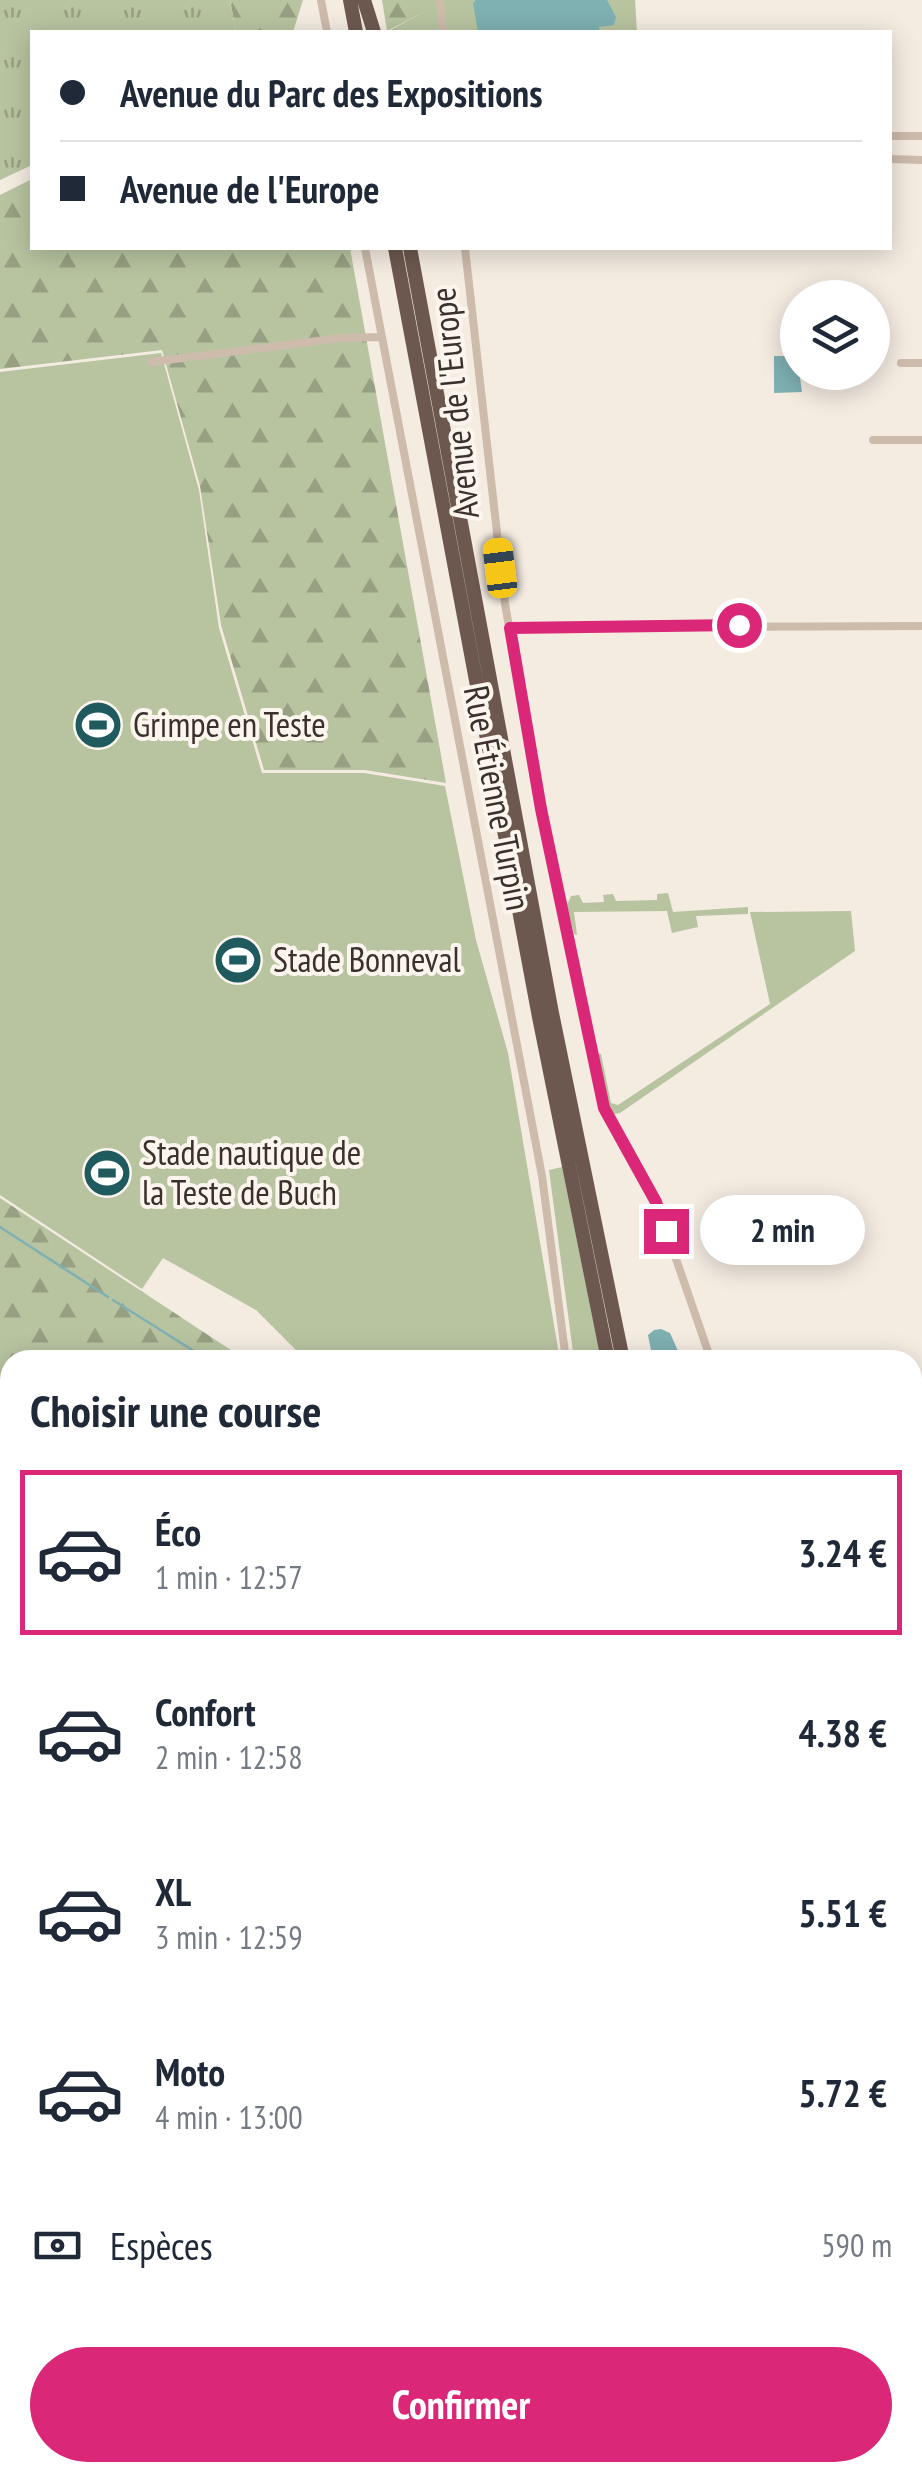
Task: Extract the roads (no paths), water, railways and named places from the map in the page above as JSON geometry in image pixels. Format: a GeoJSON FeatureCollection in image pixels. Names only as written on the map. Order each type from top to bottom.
{"type":"FeatureCollection","features":[{"type":"Feature","properties":{"kind":"highway"},"geometry":{"type":"LineString","coordinates":[[350,0],[356,30]]}},
{"type":"Feature","properties":{"kind":"highway"},"geometry":{"type":"LineString","coordinates":[[364,0],[372,30]]}},
{"type":"Feature","properties":{"kind":"highway"},"geometry":{"type":"LineString","coordinates":[[396,250],[538,1017],[606,1350]]}},
{"type":"Feature","properties":{"kind":"highway"},"geometry":{"type":"LineString","coordinates":[[411,251],[621,1350]]}},
{"type":"Feature","properties":{"kind":"highway"},"geometry":{"type":"LineString","coordinates":[[582,1162],[629,1350]]}},
{"type":"Feature","properties":{"kind":"street"},"geometry":{"type":"LineString","coordinates":[[322,0],[327,30]]}},
{"type":"Feature","properties":{"kind":"street"},"geometry":{"type":"LineString","coordinates":[[440,0],[443,30]]}},
{"type":"Feature","properties":{"kind":"street"},"geometry":{"type":"LineString","coordinates":[[892,136],[922,136]]}},
{"type":"Feature","properties":{"kind":"street"},"geometry":{"type":"LineString","coordinates":[[892,160],[922,160]]}},
{"type":"Feature","properties":{"kind":"street","name":"Rue Étienne Turpin"},"geometry":{"type":"LineString","coordinates":[[365,250],[542,1176],[565,1350]]}},
{"type":"Feature","properties":{"kind":"street","name":"Avenue de l'Europe"},"geometry":{"type":"LineString","coordinates":[[465,250],[504,604],[541,809],[604,1108],[656,1202],[708,1350]]}},
{"type":"Feature","properties":{"kind":"street"},"geometry":{"type":"LineString","coordinates":[[151,362],[341,338],[382,337]]}},
{"type":"Feature","properties":{"kind":"street"},"geometry":{"type":"LineString","coordinates":[[901,363],[922,364]]}},
{"type":"Feature","properties":{"kind":"street"},"geometry":{"type":"LineString","coordinates":[[873,440],[922,440]]}},
{"type":"Feature","properties":{"kind":"street"},"geometry":{"type":"LineString","coordinates":[[510,628],[922,626]]}},
{"type":"Feature","properties":{"kind":"water"},"geometry":{"type":"Polygon","coordinates":[[[607,0],[616,17],[614,25],[599,27],[600,30],[478,30],[473,3],[607,0]]]}},
{"type":"Feature","properties":{"kind":"water"},"geometry":{"type":"Polygon","coordinates":[[[774,356],[780,356],[780,390],[802,392],[774,393],[774,356]]]}},
{"type":"Feature","properties":{"kind":"water"},"geometry":{"type":"Polygon","coordinates":[[[654,1330],[670,1333],[678,1350],[651,1350],[648,1335],[654,1330]]]}},
{"type":"Feature","properties":{"kind":"waterway"},"geometry":{"type":"LineString","coordinates":[[0,1227],[108,1297]]}},
{"type":"Feature","properties":{"kind":"waterway"},"geometry":{"type":"LineString","coordinates":[[113,1300],[192,1350]]}},
{"type":"Feature","properties":{"kind":"place","name":"Grimpe en Teste"},"geometry":{"type":"Point","coordinates":[98,725]}},
{"type":"Feature","properties":{"kind":"place","name":"Stade Bonneval"},"geometry":{"type":"Point","coordinates":[238,960]}},
{"type":"Feature","properties":{"kind":"place","name":"Stade nautique de la Teste de Buch"},"geometry":{"type":"Point","coordinates":[107,1173]}}]}
